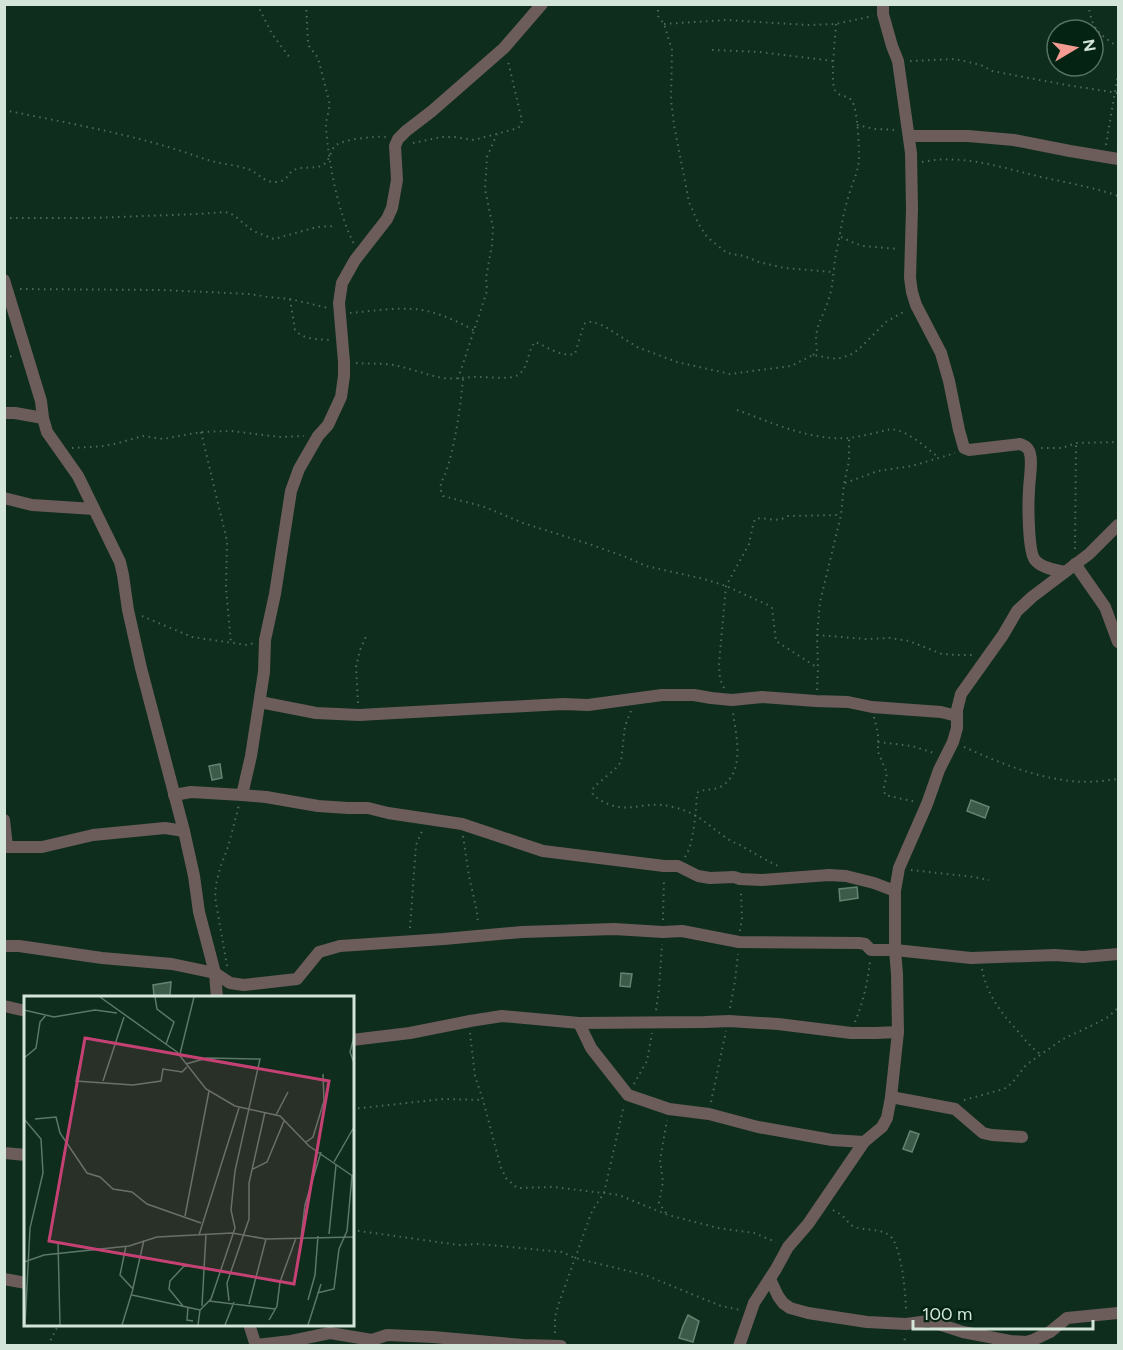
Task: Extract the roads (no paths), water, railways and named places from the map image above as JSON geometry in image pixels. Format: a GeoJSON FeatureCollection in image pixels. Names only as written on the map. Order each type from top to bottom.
{"type":"FeatureCollection","features":[{"type":"Feature","properties":{"kind":"street"},"geometry":{"type":"LineString","coordinates":[[242,795],[260,702],[265,640],[277,582],[291,491],[299,469],[318,436],[328,425],[341,397],[344,362],[339,303],[342,283],[387,219],[392,208],[397,180],[397,142],[406,131],[440,105],[504,48],[542,4]]}},
{"type":"Feature","properties":{"kind":"street"},"geometry":{"type":"LineString","coordinates":[[883,9],[891,46],[898,62],[909,136],[912,209],[910,278],[916,305],[941,353],[952,390],[963,446],[966,450],[1020,444],[1028,448],[1031,462],[1028,495],[1032,554],[1042,566],[1065,572]]}},
{"type":"Feature","properties":{"kind":"street"},"geometry":{"type":"LineString","coordinates":[[909,136],[968,136],[1004,139],[1119,159]]}},
{"type":"Feature","properties":{"kind":"street"},"geometry":{"type":"LineString","coordinates":[[6,284],[41,401],[47,432],[78,476],[120,562],[141,668],[184,831],[199,912],[216,973],[217,996]]}},
{"type":"Feature","properties":{"kind":"street"},"geometry":{"type":"LineString","coordinates":[[4,413],[43,418]]}},
{"type":"Feature","properties":{"kind":"street"},"geometry":{"type":"LineString","coordinates":[[4,498],[32,505],[94,509]]}},
{"type":"Feature","properties":{"kind":"street"},"geometry":{"type":"LineString","coordinates":[[739,1346],[754,1303],[788,1247],[808,1224],[864,1142],[882,1127],[887,1119],[898,1032],[895,891],[899,868],[939,770],[953,742],[961,694],[1003,635],[1017,611],[1102,542],[1119,525]]}},
{"type":"Feature","properties":{"kind":"street"},"geometry":{"type":"LineString","coordinates":[[1075,564],[1105,607],[1119,642]]}},
{"type":"Feature","properties":{"kind":"street"},"geometry":{"type":"LineString","coordinates":[[260,702],[316,713],[359,715],[563,704],[588,705],[640,697],[694,695],[732,700],[762,697],[848,702],[940,712],[957,716]]}},
{"type":"Feature","properties":{"kind":"street"},"geometry":{"type":"LineString","coordinates":[[174,795],[191,792],[242,795],[318,806],[368,808],[462,824],[543,850],[678,866],[706,878],[734,877],[762,880],[829,875],[846,876],[895,891]]}},
{"type":"Feature","properties":{"kind":"street"},"geometry":{"type":"LineString","coordinates":[[4,820],[6,847],[42,847],[93,835],[165,828],[184,831]]}},
{"type":"Feature","properties":{"kind":"street"},"geometry":{"type":"LineString","coordinates":[[4,946],[19,946],[134,962],[172,964],[216,973],[230,983],[244,985],[297,979],[319,952],[340,946],[553,930],[682,931],[739,942],[859,943],[865,944],[871,950],[979,958],[1083,957],[1119,954]]}},
{"type":"Feature","properties":{"kind":"street"},"geometry":{"type":"LineString","coordinates":[[4,1006],[24,1011]]}},
{"type":"Feature","properties":{"kind":"street"},"geometry":{"type":"LineString","coordinates":[[354,1040],[410,1034],[502,1016],[579,1023],[729,1021],[778,1024],[851,1033],[898,1032]]}},
{"type":"Feature","properties":{"kind":"street"},"geometry":{"type":"LineString","coordinates":[[579,1023],[591,1048],[628,1095],[669,1109],[709,1114],[758,1127],[821,1138],[864,1142]]}},
{"type":"Feature","properties":{"kind":"street"},"geometry":{"type":"LineString","coordinates":[[891,1097],[958,1110],[983,1133],[1022,1137]]}},
{"type":"Feature","properties":{"kind":"street"},"geometry":{"type":"LineString","coordinates":[[4,1153],[24,1155]]}},
{"type":"Feature","properties":{"kind":"street"},"geometry":{"type":"LineString","coordinates":[[770,1278],[777,1296],[783,1303],[790,1308],[808,1313],[853,1320],[906,1324],[930,1321],[963,1332],[1010,1341],[1026,1342],[1043,1336],[1067,1318],[1119,1313]]}},
{"type":"Feature","properties":{"kind":"street"},"geometry":{"type":"LineString","coordinates":[[4,1279],[24,1283]]}},
{"type":"Feature","properties":{"kind":"street"},"geometry":{"type":"LineString","coordinates":[[250,1326],[256,1345],[330,1333],[369,1340],[387,1335],[523,1345],[557,1345]]}}]}
